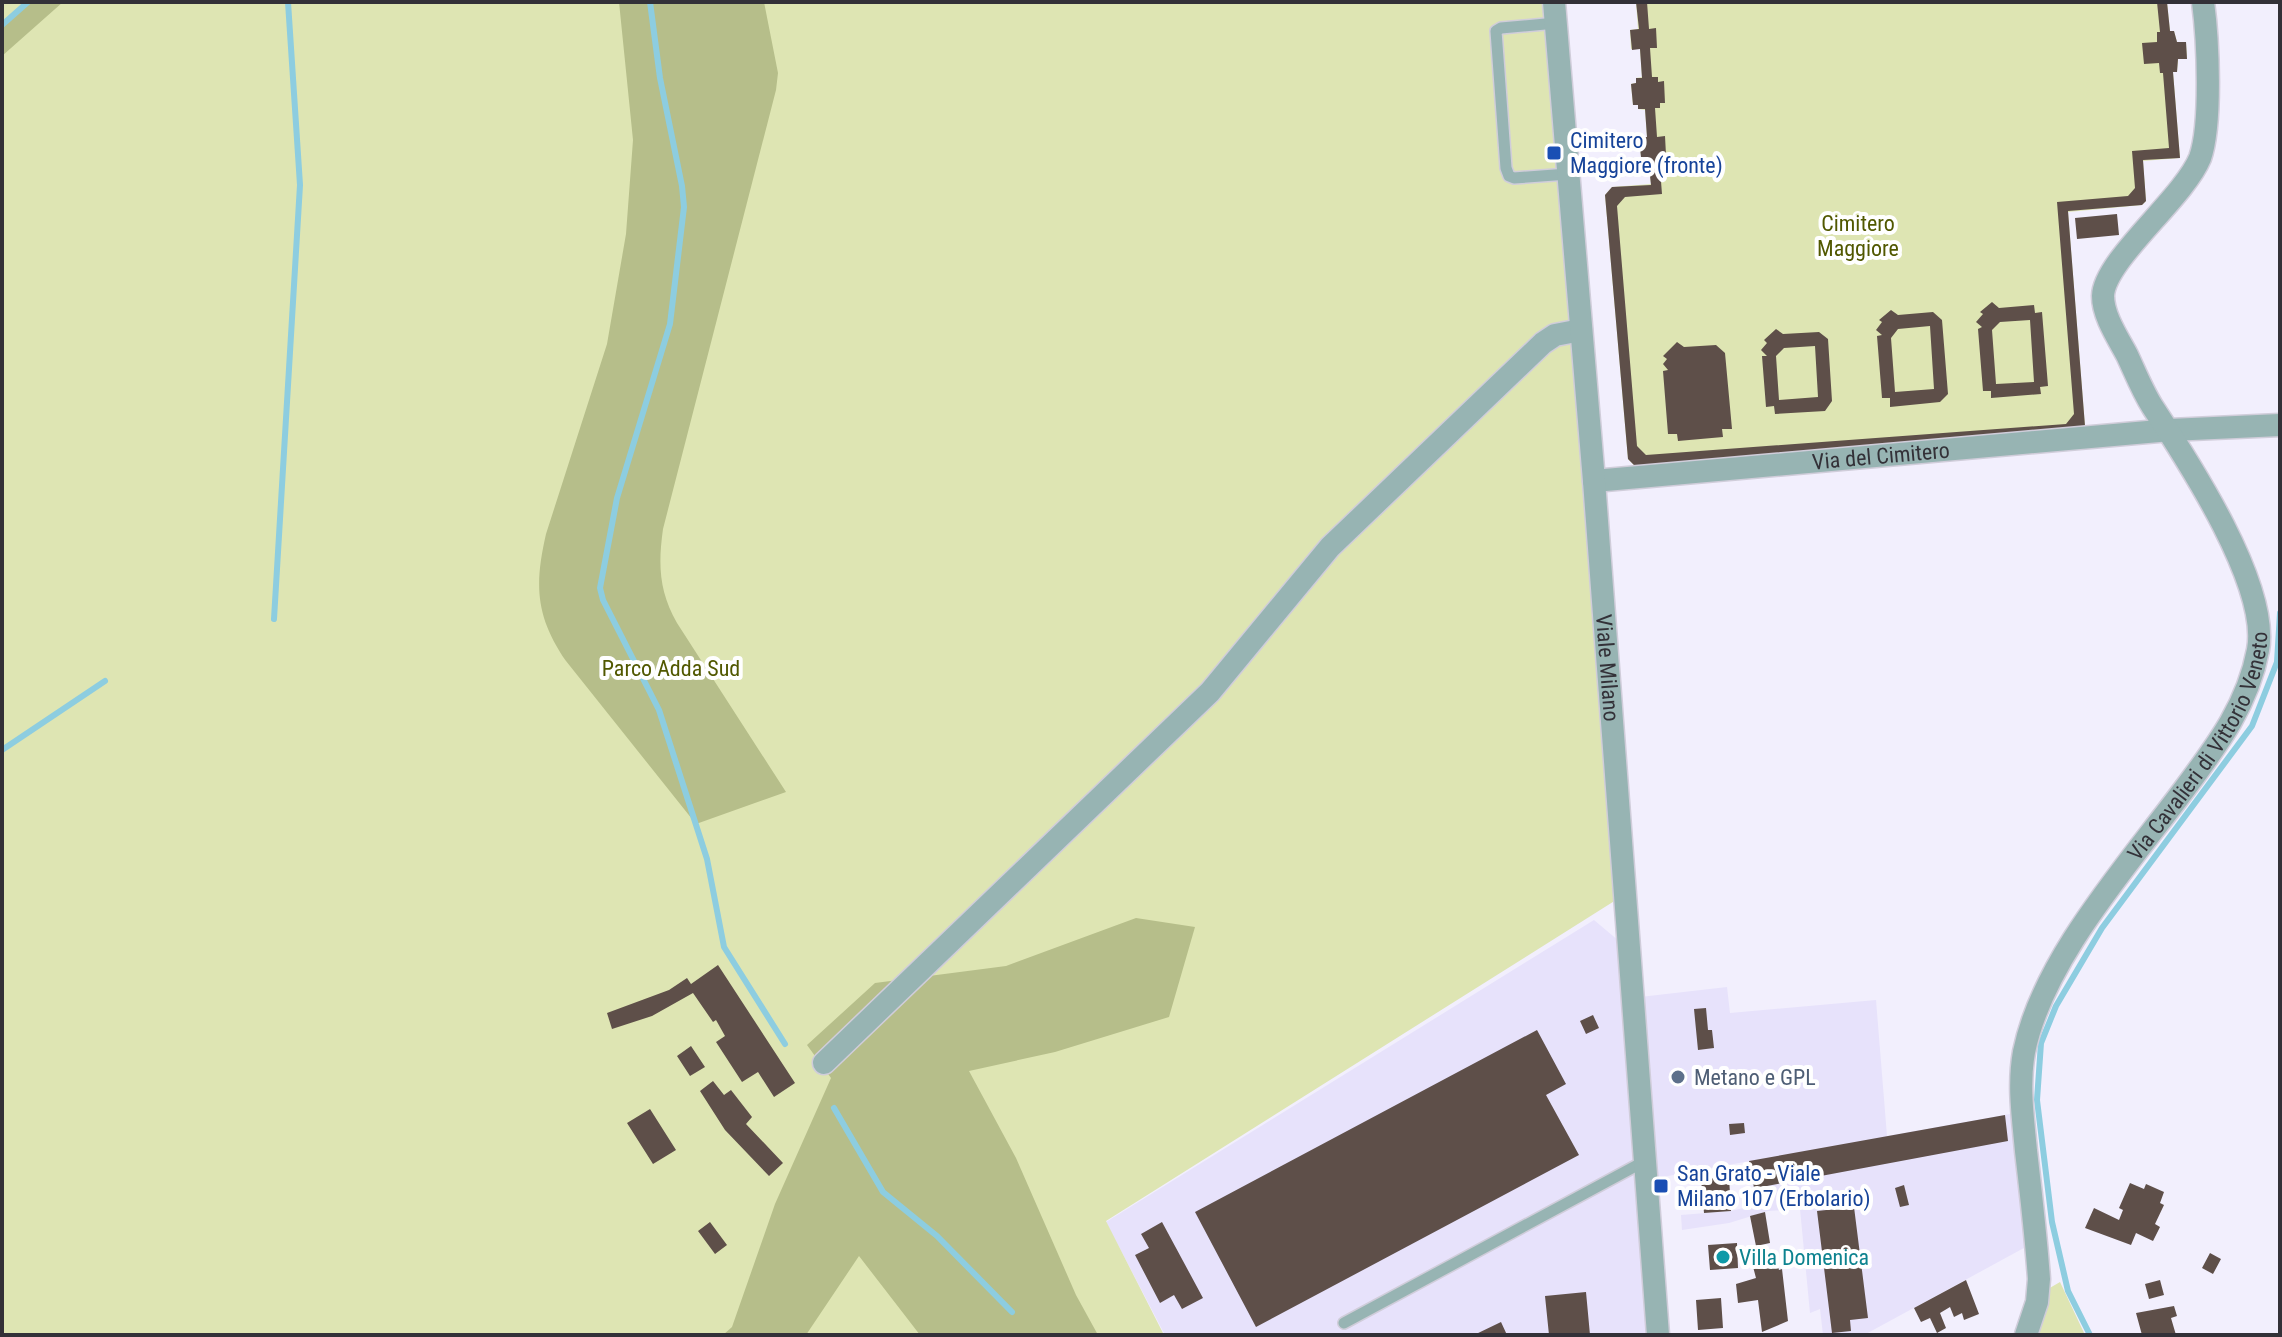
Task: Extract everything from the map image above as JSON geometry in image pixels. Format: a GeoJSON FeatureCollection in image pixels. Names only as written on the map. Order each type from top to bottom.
{"type":"FeatureCollection","features":[{"type":"Feature","properties":{"kind":"street","name":"Via Cavalieri di Vittorio Veneto"},"geometry":{"type":"LineString","coordinates":[[2026,1335],[2037,1302],[2039,1279],[2021,1104],[2024,1054],[2040,1004],[2068,949],[2223,737],[2246,693],[2259,647],[2259,621],[2247,577],[2170,430],[2151,404],[2116,335],[2103,295],[2118,261],[2163,212],[2190,177],[2200,157],[2207,114],[2203,2]]}},
{"type":"Feature","properties":{"kind":"street","name":"Viale Milano"},"geometry":{"type":"LineString","coordinates":[[1555,12],[1594,481],[1658,1335]]}},
{"type":"Feature","properties":{"kind":"street"},"geometry":{"type":"LineString","coordinates":[[824,1063],[1210,692],[1330,547],[1378,500],[1543,343],[1555,335],[1581,330]]}},
{"type":"Feature","properties":{"kind":"street","name":"Via del Cimitero"},"geometry":{"type":"LineString","coordinates":[[1594,481],[2170,430],[2280,425]]}},
{"type":"Feature","properties":{"kind":"lane"},"geometry":{"type":"LineString","coordinates":[[1555,12],[1496,31],[1506,168],[1509,176],[1514,178],[1568,174]]}},
{"type":"Feature","properties":{"kind":"lane"},"geometry":{"type":"LineString","coordinates":[[1344,1323],[1645,1161]]}},
{"type":"Feature","properties":{"kind":"shaded area"},"geometry":{"type":"Polygon","coordinates":[[[1594,920],[1638,957],[1640,997],[1727,987],[1730,1013],[1876,1000],[1887,1136],[2021,1112],[2035,1242],[1864,1335],[1823,1335],[1820,1309],[1810,1313],[1800,1209],[1768,1211],[1729,1223],[1682,1230],[1681,1215],[1731,1211],[1767,1202],[1770,1199],[1761,1159],[1646,1180],[1656,1335],[1165,1335],[1106,1222],[1594,920]]]}},
{"type":"Feature","properties":{"kind":"green space","name":"Parco Adda Sud"},"geometry":{"type":"Polygon","coordinates":[[[2,2],[1544,2],[1616,900],[1106,1221],[1164,1335],[2,1335],[2,2]]]}},
{"type":"Feature","properties":{"kind":"green space"},"geometry":{"type":"Polygon","coordinates":[[[28,2],[63,2],[2,56],[2,25],[28,2]]]}},
{"type":"Feature","properties":{"kind":"green space"},"geometry":{"type":"Polygon","coordinates":[[[619,2],[764,2],[778,73],[663,529],[660,566],[663,589],[677,623],[786,792],[696,824],[566,661],[549,630],[540,600],[540,570],[546,534],[607,344],[626,234],[633,140],[619,2]]]}},
{"type":"Feature","properties":{"kind":"green space","name":"Cimitero Maggiore"},"geometry":{"type":"Polygon","coordinates":[[[1636,2],[2167,2],[2170,31],[2174,31],[2177,42],[2186,42],[2187,59],[2178,59],[2177,72],[2173,72],[2180,158],[2143,161],[2146,201],[2142,205],[2068,212],[2085,426],[1635,466],[1628,459],[1605,195],[1612,187],[1651,184],[1648,157],[1641,157],[1639,138],[1647,137],[1645,110],[1633,105],[1631,84],[1642,77],[1640,49],[1631,49],[1630,30],[1638,29],[1636,2]]]}},
{"type":"Feature","properties":{"kind":"green space"},"geometry":{"type":"Polygon","coordinates":[[[1136,918],[1195,927],[1169,1017],[1055,1052],[969,1071],[1016,1158],[1076,1295],[1098,1335],[920,1335],[859,1256],[806,1335],[723,1335],[732,1327],[775,1204],[831,1078],[807,1045],[875,983],[1006,966],[1136,918]]]}},
{"type":"Feature","properties":{"kind":"green space"},"geometry":{"type":"Polygon","coordinates":[[[2060,1282],[2085,1335],[2032,1335],[2048,1289],[2060,1282]]]}},
{"type":"Feature","properties":{"kind":"building"},"geometry":{"type":"Polygon","coordinates":[[[1636,2],[1647,2],[1649,29],[1656,28],[1657,48],[1650,48],[1652,77],[1658,77],[1658,82],[1664,81],[1665,103],[1655,108],[1657,137],[1665,136],[1666,155],[1659,156],[1662,194],[1625,197],[1617,206],[1637,446],[1646,455],[2066,424],[2074,414],[2057,202],[2128,196],[2135,188],[2132,151],[2169,148],[2163,73],[2160,73],[2159,63],[2144,64],[2142,43],[2157,42],[2157,32],[2160,32],[2157,2],[2167,2],[2170,31],[2174,31],[2177,42],[2186,42],[2187,59],[2178,59],[2177,72],[2173,72],[2180,158],[2143,160],[2146,201],[2142,205],[2068,211],[2085,426],[2079,433],[1635,466],[1628,459],[1605,195],[1612,187],[1651,185],[1648,157],[1641,157],[1639,138],[1647,137],[1645,109],[1633,105],[1631,84],[1636,83],[1636,78],[1642,78],[1640,49],[1632,50],[1630,30],[1639,29],[1636,2]]]}},
{"type":"Feature","properties":{"kind":"building"},"geometry":{"type":"Polygon","coordinates":[[[2117,214],[2119,235],[2077,239],[2075,218],[2117,214]]]}},
{"type":"Feature","properties":{"kind":"building"},"geometry":{"type":"Polygon","coordinates":[[[1992,302],[1999,308],[2034,305],[2035,313],[2042,312],[2048,386],[2040,387],[2041,394],[1991,398],[1991,391],[1983,391],[1978,329],[1982,327],[1976,322],[1983,314],[1980,312],[1992,302]],[[2030,320],[2000,322],[1992,330],[1996,384],[2034,382],[2030,320]]]}},
{"type":"Feature","properties":{"kind":"building"},"geometry":{"type":"Polygon","coordinates":[[[1891,310],[1898,315],[1933,312],[1942,320],[1948,394],[1940,402],[1890,407],[1890,398],[1882,398],[1877,336],[1882,335],[1876,330],[1882,322],[1879,320],[1891,310]],[[1930,326],[1898,329],[1891,338],[1895,392],[1934,389],[1930,326]]]}},
{"type":"Feature","properties":{"kind":"building"},"geometry":{"type":"Polygon","coordinates":[[[1776,329],[1783,334],[1819,332],[1828,339],[1832,401],[1825,411],[1775,414],[1774,406],[1766,407],[1762,356],[1767,356],[1761,350],[1767,343],[1764,340],[1776,329]],[[1815,346],[1784,348],[1776,356],[1779,400],[1818,397],[1815,346]]]}},
{"type":"Feature","properties":{"kind":"building"},"geometry":{"type":"Polygon","coordinates":[[[1677,342],[1684,347],[1716,345],[1725,353],[1732,429],[1722,429],[1723,437],[1678,441],[1677,434],[1668,434],[1663,371],[1668,370],[1663,364],[1667,359],[1663,356],[1677,342]]]}},
{"type":"Feature","properties":{"kind":"building"},"geometry":{"type":"Polygon","coordinates":[[[718,965],[795,1083],[774,1097],[758,1072],[742,1082],[716,1042],[725,1036],[693,993],[652,1016],[612,1029],[607,1013],[669,990],[687,978],[691,984],[718,965]]]}},
{"type":"Feature","properties":{"kind":"building"},"geometry":{"type":"Polygon","coordinates":[[[1706,1008],[1714,1048],[1698,1050],[1694,1009],[1706,1008]]]}},
{"type":"Feature","properties":{"kind":"building"},"geometry":{"type":"Polygon","coordinates":[[[1593,1015],[1599,1028],[1586,1034],[1580,1021],[1593,1015]]]}},
{"type":"Feature","properties":{"kind":"building"},"geometry":{"type":"Polygon","coordinates":[[[1537,1030],[1566,1084],[1546,1095],[1579,1155],[1256,1327],[1195,1212],[1537,1030]]]}},
{"type":"Feature","properties":{"kind":"building"},"geometry":{"type":"Polygon","coordinates":[[[691,1046],[705,1067],[690,1076],[677,1056],[691,1046]]]}},
{"type":"Feature","properties":{"kind":"building"},"geometry":{"type":"Polygon","coordinates":[[[713,1081],[724,1095],[731,1090],[752,1117],[746,1124],[783,1163],[769,1176],[725,1130],[700,1091],[713,1081]]]}},
{"type":"Feature","properties":{"kind":"building"},"geometry":{"type":"Polygon","coordinates":[[[650,1109],[676,1150],[653,1164],[627,1123],[650,1109]]]}},
{"type":"Feature","properties":{"kind":"building"},"geometry":{"type":"Polygon","coordinates":[[[2005,1115],[2008,1141],[1767,1186],[1770,1199],[1757,1204],[1749,1161],[2005,1115]]]}},
{"type":"Feature","properties":{"kind":"building"},"geometry":{"type":"Polygon","coordinates":[[[1744,1123],[1745,1133],[1730,1135],[1729,1124],[1744,1123]]]}},
{"type":"Feature","properties":{"kind":"building"},"geometry":{"type":"Polygon","coordinates":[[[1729,1177],[1731,1211],[1704,1213],[1701,1179],[1729,1177]]]}},
{"type":"Feature","properties":{"kind":"building"},"geometry":{"type":"Polygon","coordinates":[[[2130,1183],[2144,1189],[2146,1184],[2164,1192],[2160,1203],[2164,1205],[2155,1224],[2160,1227],[2153,1241],[2136,1233],[2131,1245],[2085,1228],[2094,1208],[2119,1220],[2123,1210],[2119,1208],[2130,1183]]]}},
{"type":"Feature","properties":{"kind":"building"},"geometry":{"type":"Polygon","coordinates":[[[1904,1185],[1909,1205],[1900,1207],[1895,1188],[1904,1185]]]}},
{"type":"Feature","properties":{"kind":"building"},"geometry":{"type":"Polygon","coordinates":[[[1854,1207],[1868,1318],[1850,1320],[1851,1331],[1832,1333],[1817,1211],[1854,1207]]]}},
{"type":"Feature","properties":{"kind":"building"},"geometry":{"type":"Polygon","coordinates":[[[1765,1212],[1770,1243],[1756,1246],[1750,1216],[1765,1212]]]}},
{"type":"Feature","properties":{"kind":"building"},"geometry":{"type":"Polygon","coordinates":[[[710,1222],[727,1245],[715,1254],[698,1231],[710,1222]]]}},
{"type":"Feature","properties":{"kind":"building"},"geometry":{"type":"Polygon","coordinates":[[[1162,1222],[1203,1298],[1182,1309],[1174,1295],[1160,1303],[1135,1255],[1149,1248],[1141,1234],[1162,1222]]]}},
{"type":"Feature","properties":{"kind":"building","name":"Villa Domenica"},"geometry":{"type":"Polygon","coordinates":[[[1737,1243],[1738,1268],[1710,1270],[1708,1245],[1737,1243]]]}},
{"type":"Feature","properties":{"kind":"building"},"geometry":{"type":"Polygon","coordinates":[[[2210,1253],[2221,1259],[2213,1274],[2202,1268],[2210,1253]]]}},
{"type":"Feature","properties":{"kind":"building"},"geometry":{"type":"Polygon","coordinates":[[[1774,1254],[1779,1270],[1782,1269],[1788,1321],[1762,1332],[1758,1300],[1738,1303],[1736,1284],[1756,1278],[1751,1259],[1774,1254]]]}},
{"type":"Feature","properties":{"kind":"building"},"geometry":{"type":"Polygon","coordinates":[[[1966,1280],[1979,1314],[1964,1320],[1962,1313],[1954,1317],[1950,1307],[1940,1313],[1946,1328],[1937,1333],[1930,1318],[1921,1322],[1914,1308],[1966,1280]]]}},
{"type":"Feature","properties":{"kind":"building"},"geometry":{"type":"Polygon","coordinates":[[[2160,1280],[2164,1295],[2149,1299],[2145,1284],[2160,1280]]]}},
{"type":"Feature","properties":{"kind":"building"},"geometry":{"type":"Polygon","coordinates":[[[1586,1292],[1590,1335],[1549,1335],[1545,1296],[1586,1292]]]}},
{"type":"Feature","properties":{"kind":"building"},"geometry":{"type":"Polygon","coordinates":[[[1721,1298],[1723,1328],[1698,1330],[1696,1300],[1721,1298]]]}},
{"type":"Feature","properties":{"kind":"building"},"geometry":{"type":"Polygon","coordinates":[[[2174,1306],[2177,1316],[2171,1318],[2176,1335],[2142,1335],[2136,1313],[2174,1306]]]}},
{"type":"Feature","properties":{"kind":"building"},"geometry":{"type":"Polygon","coordinates":[[[1501,1322],[1507,1335],[1474,1335],[1501,1322]]]}},
{"type":"Feature","properties":{"kind":"waterway"},"geometry":{"type":"LineString","coordinates":[[2,25],[28,2]]}},
{"type":"Feature","properties":{"kind":"waterway"},"geometry":{"type":"LineString","coordinates":[[274,619],[300,185],[288,2]]}},
{"type":"Feature","properties":{"kind":"waterway"},"geometry":{"type":"LineString","coordinates":[[650,2],[660,78],[684,207],[670,324],[617,498],[600,588],[603,600],[659,710],[707,859],[724,947],[785,1044]]}},
{"type":"Feature","properties":{"kind":"waterway"},"geometry":{"type":"LineString","coordinates":[[2090,1335],[2068,1291],[2052,1222],[2037,1100],[2041,1043],[2056,1006],[2102,928],[2252,726],[2277,662],[2280,613]]}},
{"type":"Feature","properties":{"kind":"waterway"},"geometry":{"type":"LineString","coordinates":[[2,750],[105,681]]}},
{"type":"Feature","properties":{"kind":"waterway"},"geometry":{"type":"LineString","coordinates":[[834,1108],[883,1192],[937,1236],[1012,1312]]}},
{"type":"Feature","properties":{"kind":"place","name":"Cimitero Maggiore (fronte)"},"geometry":{"type":"Point","coordinates":[1554,153]}},
{"type":"Feature","properties":{"kind":"place","name":"Metano e GPL"},"geometry":{"type":"Point","coordinates":[1678,1077]}},
{"type":"Feature","properties":{"kind":"place","name":"San Grato - Viale Milano 107 (Erbolario)"},"geometry":{"type":"Point","coordinates":[1661,1186]}},
{"type":"Feature","properties":{"kind":"place","name":"Villa Domenica"},"geometry":{"type":"Point","coordinates":[1723,1257]}}]}
